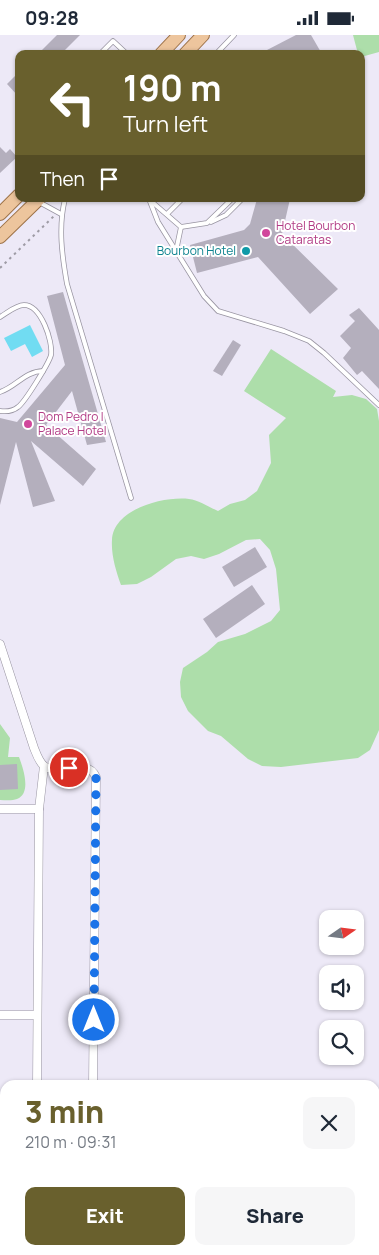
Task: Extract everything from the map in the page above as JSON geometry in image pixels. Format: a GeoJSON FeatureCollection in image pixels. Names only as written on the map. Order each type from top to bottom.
{"type":"FeatureCollection","features":[{"type":"Feature","properties":{"kind":"main road"},"geometry":{"type":"LineString","coordinates":[[164,50],[179,35]]}},
{"type":"Feature","properties":{"kind":"main road"},"geometry":{"type":"LineString","coordinates":[[189,50],[203,35]]}},
{"type":"Feature","properties":{"kind":"main road"},"geometry":{"type":"LineString","coordinates":[[0,214],[15,199]]}},
{"type":"Feature","properties":{"kind":"main road"},"geometry":{"type":"LineString","coordinates":[[0,237],[36,202]]}},
{"type":"Feature","properties":{"kind":"street"},"geometry":{"type":"LineString","coordinates":[[0,644],[38,758],[44,766],[51,768],[88,768],[93,771],[96,777],[93,1080]]}},
{"type":"Feature","properties":{"kind":"street"},"geometry":{"type":"LineString","coordinates":[[37,1080],[38,809],[44,766]]}},
{"type":"Feature","properties":{"kind":"street"},"geometry":{"type":"LineString","coordinates":[[0,809],[38,809]]}},
{"type":"Feature","properties":{"kind":"street"},"geometry":{"type":"LineString","coordinates":[[0,1015],[37,1015]]}},
{"type":"Feature","properties":{"kind":"lane"},"geometry":{"type":"LineString","coordinates":[[220,50],[234,35]]}},
{"type":"Feature","properties":{"kind":"lane"},"geometry":{"type":"LineString","coordinates":[[104,50],[113,41],[123,50]]}},
{"type":"Feature","properties":{"kind":"lane"},"geometry":{"type":"LineString","coordinates":[[41,202],[59,213]]}},
{"type":"Feature","properties":{"kind":"lane"},"geometry":{"type":"LineString","coordinates":[[64,202],[59,213],[62,258],[67,284],[131,498]]}},
{"type":"Feature","properties":{"kind":"lane"},"geometry":{"type":"LineString","coordinates":[[150,202],[158,222],[204,296],[218,311],[284,331],[309,341],[379,405]]}},
{"type":"Feature","properties":{"kind":"lane"},"geometry":{"type":"LineString","coordinates":[[153,202],[181,227]]}},
{"type":"Feature","properties":{"kind":"lane"},"geometry":{"type":"LineString","coordinates":[[167,214],[179,202]]}},
{"type":"Feature","properties":{"kind":"lane"},"geometry":{"type":"LineString","coordinates":[[207,223],[229,202]]}},
{"type":"Feature","properties":{"kind":"lane"},"geometry":{"type":"LineString","coordinates":[[181,227],[207,223],[226,215],[239,202]]}},
{"type":"Feature","properties":{"kind":"lane"},"geometry":{"type":"LineString","coordinates":[[176,251],[181,227]]}},
{"type":"Feature","properties":{"kind":"lane"},"geometry":{"type":"LineString","coordinates":[[0,317],[24,305],[33,307],[38,312],[44,325],[51,347],[49,359],[43,371],[21,405],[11,411],[0,411]]}},
{"type":"Feature","properties":{"kind":"lane"},"geometry":{"type":"LineString","coordinates":[[0,392],[13,387],[28,374],[43,371]]}},
{"type":"Feature","properties":{"kind":"path"},"geometry":{"type":"LineString","coordinates":[[0,268],[59,213]]}},
{"type":"Feature","properties":{"kind":"green space"},"geometry":{"type":"Polygon","coordinates":[[[353,35],[379,35],[379,52],[365,56],[365,50],[357,50],[353,35]]]}},
{"type":"Feature","properties":{"kind":"green space"},"geometry":{"type":"Polygon","coordinates":[[[271,349],[336,391],[333,397],[352,395],[366,399],[377,409],[379,421],[379,730],[370,750],[358,758],[281,767],[262,766],[248,759],[221,736],[208,731],[188,711],[181,697],[180,682],[183,668],[218,642],[245,634],[271,621],[280,610],[276,569],[270,550],[260,539],[246,540],[219,554],[204,559],[191,556],[176,559],[151,577],[137,584],[121,585],[114,563],[112,540],[115,529],[121,520],[130,513],[154,502],[179,499],[200,502],[218,511],[230,504],[245,500],[257,491],[271,463],[269,435],[286,418],[244,391],[271,349]]]}},
{"type":"Feature","properties":{"kind":"green space"},"geometry":{"type":"Polygon","coordinates":[[[0,724],[10,738],[8,757],[19,757],[24,774],[24,791],[22,796],[15,800],[0,800],[0,724]]]}},
{"type":"Feature","properties":{"kind":"water"},"geometry":{"type":"Polygon","coordinates":[[[30,325],[43,351],[32,357],[25,344],[11,351],[4,338],[30,325]]]}},
{"type":"Feature","properties":{"kind":"building"},"geometry":{"type":"Polygon","coordinates":[[[57,35],[80,35],[65,50],[42,50],[57,35]]]}},
{"type":"Feature","properties":{"kind":"building"},"geometry":{"type":"Polygon","coordinates":[[[296,35],[311,35],[320,50],[267,50],[296,35]]]}},
{"type":"Feature","properties":{"kind":"building"},"geometry":{"type":"Polygon","coordinates":[[[15,76],[15,93],[7,84],[15,76]]]}},
{"type":"Feature","properties":{"kind":"building"},"geometry":{"type":"Polygon","coordinates":[[[0,147],[6,153],[10,149],[15,155],[15,159],[0,173],[0,147]]]}},
{"type":"Feature","properties":{"kind":"building","name":"Bourbon Hotel"},"geometry":{"type":"Polygon","coordinates":[[[256,202],[289,202],[282,234],[338,289],[310,314],[258,257],[197,273],[190,245],[244,230],[250,224],[256,202]]]}},
{"type":"Feature","properties":{"kind":"building"},"geometry":{"type":"Polygon","coordinates":[[[63,292],[106,442],[87,445],[72,391],[46,425],[96,469],[83,486],[31,441],[55,501],[33,507],[16,442],[0,505],[0,418],[17,422],[65,365],[47,296],[63,292]]]}},
{"type":"Feature","properties":{"kind":"building"},"geometry":{"type":"Polygon","coordinates":[[[359,308],[379,330],[379,389],[362,371],[357,375],[343,358],[351,348],[340,336],[355,321],[349,315],[359,308]]]}},
{"type":"Feature","properties":{"kind":"building"},"geometry":{"type":"Polygon","coordinates":[[[233,340],[241,345],[222,376],[213,371],[233,340]]]}},
{"type":"Feature","properties":{"kind":"building"},"geometry":{"type":"Polygon","coordinates":[[[255,547],[267,567],[234,587],[222,567],[255,547]]]}},
{"type":"Feature","properties":{"kind":"building"},"geometry":{"type":"Polygon","coordinates":[[[252,585],[265,604],[216,638],[203,619],[252,585]]]}},
{"type":"Feature","properties":{"kind":"building"},"geometry":{"type":"Polygon","coordinates":[[[17,764],[18,789],[0,790],[0,765],[17,764]]]}},
{"type":"Feature","properties":{"kind":"place","name":"Hotel Bourbon Cataratas"},"geometry":{"type":"Point","coordinates":[266,233]}},
{"type":"Feature","properties":{"kind":"place","name":"Bourbon Hotel"},"geometry":{"type":"Point","coordinates":[246,251]}},
{"type":"Feature","properties":{"kind":"place","name":"Dom Pedro I Palace Hotel"},"geometry":{"type":"Point","coordinates":[28,424]}},
{"type":"Feature","properties":{"kind":"route"},"geometry":{"type":"LineString","coordinates":[[69,768],[88,768],[93,771],[96,777],[94,1020]]}}]}
